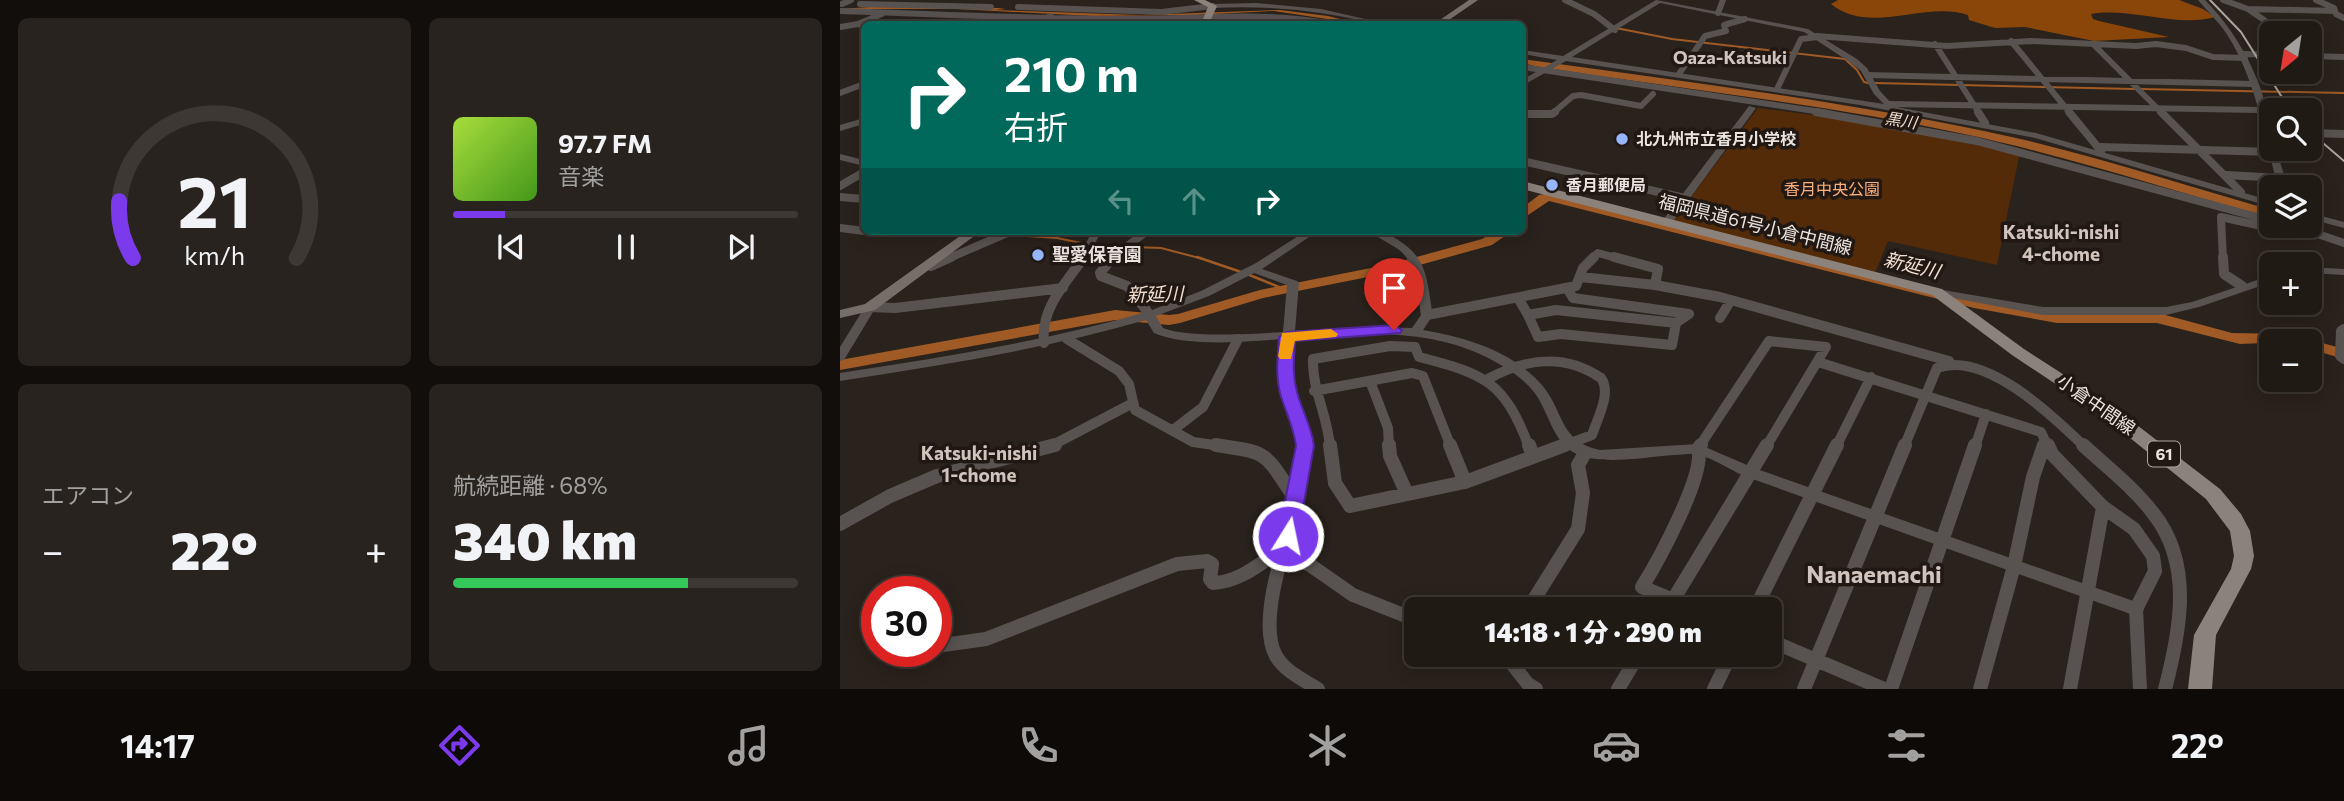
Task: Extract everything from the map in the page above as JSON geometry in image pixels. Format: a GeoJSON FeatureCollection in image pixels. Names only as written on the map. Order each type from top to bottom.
{"type":"FeatureCollection","features":[{"type":"Feature","properties":{"kind":"main road"},"geometry":{"type":"LineString","coordinates":[[1198,0],[1209,15]]}},
{"type":"Feature","properties":{"kind":"main road"},"geometry":{"type":"LineString","coordinates":[[1442,21],[1474,0]]}},
{"type":"Feature","properties":{"kind":"main road","name":"福岡県道61号小倉中間線"},"geometry":{"type":"LineString","coordinates":[[1526,186],[1937,292]]}},
{"type":"Feature","properties":{"kind":"main road"},"geometry":{"type":"LineString","coordinates":[[840,314],[870,307],[970,235]]}},
{"type":"Feature","properties":{"kind":"main road","name":"小倉中間線"},"geometry":{"type":"LineString","coordinates":[[1937,292],[2018,352],[2105,408],[2197,480],[2226,508],[2242,539],[2245,558],[2240,576],[2205,635],[2200,689]]}},
{"type":"Feature","properties":{"kind":"street"},"geometry":{"type":"LineString","coordinates":[[841,6],[851,0]]}},
{"type":"Feature","properties":{"kind":"street"},"geometry":{"type":"LineString","coordinates":[[1565,0],[1594,15],[1613,29]]}},
{"type":"Feature","properties":{"kind":"street"},"geometry":{"type":"LineString","coordinates":[[1526,80],[1659,0],[1802,29],[1846,54],[1867,75],[1887,106]]}},
{"type":"Feature","properties":{"kind":"street"},"geometry":{"type":"LineString","coordinates":[[1718,13],[1723,0]]}},
{"type":"Feature","properties":{"kind":"street"},"geometry":{"type":"LineString","coordinates":[[2201,0],[2232,32],[2245,56],[2259,106]]}},
{"type":"Feature","properties":{"kind":"street"},"geometry":{"type":"LineString","coordinates":[[2223,0],[2248,9],[2266,21]]}},
{"type":"Feature","properties":{"kind":"street"},"geometry":{"type":"LineString","coordinates":[[2316,0],[2334,8],[2341,15]]}},
{"type":"Feature","properties":{"kind":"street"},"geometry":{"type":"LineString","coordinates":[[2333,0],[2344,4]]}},
{"type":"Feature","properties":{"kind":"street"},"geometry":{"type":"LineString","coordinates":[[841,6],[902,5],[1161,12],[1287,16],[1314,21]]}},
{"type":"Feature","properties":{"kind":"street"},"geometry":{"type":"LineString","coordinates":[[870,21],[902,5]]}},
{"type":"Feature","properties":{"kind":"street"},"geometry":{"type":"LineString","coordinates":[[841,6],[862,11],[1051,16],[1124,21]]}},
{"type":"Feature","properties":{"kind":"street"},"geometry":{"type":"LineString","coordinates":[[967,13],[976,7]]}},
{"type":"Feature","properties":{"kind":"street"},"geometry":{"type":"LineString","coordinates":[[1149,21],[1296,7],[1372,21]]}},
{"type":"Feature","properties":{"kind":"street"},"geometry":{"type":"LineString","coordinates":[[2248,9],[2341,15]]}},
{"type":"Feature","properties":{"kind":"street"},"geometry":{"type":"LineString","coordinates":[[840,20],[862,11]]}},
{"type":"Feature","properties":{"kind":"street"},"geometry":{"type":"LineString","coordinates":[[1040,21],[1051,16]]}},
{"type":"Feature","properties":{"kind":"street"},"geometry":{"type":"LineString","coordinates":[[1230,21],[1231,16]]}},
{"type":"Feature","properties":{"kind":"street"},"geometry":{"type":"LineString","coordinates":[[1679,74],[1705,36],[1726,31],[1724,25],[1745,19]]}},
{"type":"Feature","properties":{"kind":"street"},"geometry":{"type":"LineString","coordinates":[[840,27],[861,25]]}},
{"type":"Feature","properties":{"kind":"street"},"geometry":{"type":"LineString","coordinates":[[1778,87],[1801,40],[1817,37],[1935,44],[2011,41],[2172,46],[2213,57],[2259,55]]}},
{"type":"Feature","properties":{"kind":"street"},"geometry":{"type":"LineString","coordinates":[[2011,41],[2100,149],[2259,149]]}},
{"type":"Feature","properties":{"kind":"street"},"geometry":{"type":"LineString","coordinates":[[1935,44],[1985,123]]}},
{"type":"Feature","properties":{"kind":"street"},"geometry":{"type":"LineString","coordinates":[[2093,44],[2241,192]]}},
{"type":"Feature","properties":{"kind":"street"},"geometry":{"type":"LineString","coordinates":[[1526,53],[1559,60],[1887,106],[2036,136],[2259,200]]}},
{"type":"Feature","properties":{"kind":"street"},"geometry":{"type":"LineString","coordinates":[[2322,56],[2344,57]]}},
{"type":"Feature","properties":{"kind":"street"},"geometry":{"type":"LineString","coordinates":[[1526,68],[1784,107],[1977,141],[2259,217]]}},
{"type":"Feature","properties":{"kind":"street"},"geometry":{"type":"LineString","coordinates":[[1566,75],[1577,80],[1653,91],[1653,94],[1752,108],[1784,107]]}},
{"type":"Feature","properties":{"kind":"street"},"geometry":{"type":"LineString","coordinates":[[1867,75],[2253,84]]}},
{"type":"Feature","properties":{"kind":"street"},"geometry":{"type":"LineString","coordinates":[[840,93],[861,85]]}},
{"type":"Feature","properties":{"kind":"street"},"geometry":{"type":"LineString","coordinates":[[1526,114],[1552,114],[1573,96],[1581,95],[1641,106],[1653,94]]}},
{"type":"Feature","properties":{"kind":"street"},"geometry":{"type":"LineString","coordinates":[[1887,106],[1973,104],[2259,110]]}},
{"type":"Feature","properties":{"kind":"street"},"geometry":{"type":"LineString","coordinates":[[1667,222],[1752,108]]}},
{"type":"Feature","properties":{"kind":"street"},"geometry":{"type":"LineString","coordinates":[[840,128],[861,122]]}},
{"type":"Feature","properties":{"kind":"street"},"geometry":{"type":"LineString","coordinates":[[2322,133],[2344,134]]}},
{"type":"Feature","properties":{"kind":"street"},"geometry":{"type":"LineString","coordinates":[[840,158],[861,162]]}},
{"type":"Feature","properties":{"kind":"street"},"geometry":{"type":"LineString","coordinates":[[1526,162],[1685,198]]}},
{"type":"Feature","properties":{"kind":"street"},"geometry":{"type":"LineString","coordinates":[[840,186],[861,174]]}},
{"type":"Feature","properties":{"kind":"street"},"geometry":{"type":"LineString","coordinates":[[2226,175],[2259,180]]}},
{"type":"Feature","properties":{"kind":"street"},"geometry":{"type":"LineString","coordinates":[[840,197],[861,199]]}},
{"type":"Feature","properties":{"kind":"street"},"geometry":{"type":"LineString","coordinates":[[2242,286],[2224,274],[2221,217],[2259,225]]}},
{"type":"Feature","properties":{"kind":"street"},"geometry":{"type":"LineString","coordinates":[[2322,219],[2344,225]]}},
{"type":"Feature","properties":{"kind":"street"},"geometry":{"type":"LineString","coordinates":[[840,228],[861,229]]}},
{"type":"Feature","properties":{"kind":"street"},"geometry":{"type":"LineString","coordinates":[[840,236],[861,229]]}},
{"type":"Feature","properties":{"kind":"street"},"geometry":{"type":"LineString","coordinates":[[931,265],[1000,235]]}},
{"type":"Feature","properties":{"kind":"street"},"geometry":{"type":"LineString","coordinates":[[1044,341],[1041,326],[1063,288],[1083,261],[1095,235]]}},
{"type":"Feature","properties":{"kind":"street"},"geometry":{"type":"LineString","coordinates":[[1143,235],[1133,245],[1111,256],[1100,273],[1101,276],[1127,286],[1153,325],[1164,333],[1238,339],[1394,330],[1416,332],[1478,348],[1511,365],[1546,399],[1567,443],[1585,453],[1600,455],[1698,449],[1749,472],[2136,609]]}},
{"type":"Feature","properties":{"kind":"street"},"geometry":{"type":"LineString","coordinates":[[840,371],[1067,339],[1209,292],[1296,235]]}},
{"type":"Feature","properties":{"kind":"street"},"geometry":{"type":"LineString","coordinates":[[1249,268],[1280,255],[1308,235]]}},
{"type":"Feature","properties":{"kind":"street"},"geometry":{"type":"LineString","coordinates":[[1381,235],[1417,261],[1427,315],[1416,332]]}},
{"type":"Feature","properties":{"kind":"street"},"geometry":{"type":"LineString","coordinates":[[2322,236],[2344,243]]}},
{"type":"Feature","properties":{"kind":"street"},"geometry":{"type":"LineString","coordinates":[[1427,315],[1576,286],[1583,268],[1598,253],[1658,269],[1655,285]]}},
{"type":"Feature","properties":{"kind":"street"},"geometry":{"type":"LineString","coordinates":[[1249,268],[1293,287],[1285,371],[1288,392],[1303,432],[1305,446],[1275,594],[1273,651],[1288,670],[1318,689]]}},
{"type":"Feature","properties":{"kind":"street"},"geometry":{"type":"LineString","coordinates":[[2322,271],[2343,273]]}},
{"type":"Feature","properties":{"kind":"street"},"geometry":{"type":"LineString","coordinates":[[1581,277],[1655,285],[1731,300],[1953,363],[1990,376],[2039,405],[2156,516],[2179,568],[2180,594],[2174,655],[2165,689]]}},
{"type":"Feature","properties":{"kind":"street"},"geometry":{"type":"LineString","coordinates":[[1937,292],[2043,311],[2137,312],[2196,305],[2259,281]]}},
{"type":"Feature","properties":{"kind":"street"},"geometry":{"type":"LineString","coordinates":[[840,358],[870,307],[895,308],[1063,288]]}},
{"type":"Feature","properties":{"kind":"street"},"geometry":{"type":"LineString","coordinates":[[1528,315],[1556,310],[1676,323],[1689,314],[1573,298],[1567,288]]}},
{"type":"Feature","properties":{"kind":"street"},"geometry":{"type":"LineString","coordinates":[[1518,298],[1538,337],[1560,334],[1672,345],[1676,323]]}},
{"type":"Feature","properties":{"kind":"street"},"geometry":{"type":"LineString","coordinates":[[1720,318],[1731,300]]}},
{"type":"Feature","properties":{"kind":"street"},"geometry":{"type":"LineString","coordinates":[[840,377],[1044,341],[1147,313]]}},
{"type":"Feature","properties":{"kind":"street"},"geometry":{"type":"LineString","coordinates":[[2344,329],[2341,331],[2340,356],[2344,359]]}},
{"type":"Feature","properties":{"kind":"street"},"geometry":{"type":"LineString","coordinates":[[1067,339],[1088,348],[1124,377],[1129,384],[1131,404],[1135,410],[1193,442],[1250,450],[1267,456],[1294,498]]}},
{"type":"Feature","properties":{"kind":"street"},"geometry":{"type":"LineString","coordinates":[[1173,430],[1203,407],[1238,339]]}},
{"type":"Feature","properties":{"kind":"street"},"geometry":{"type":"LineString","coordinates":[[1675,597],[1826,347],[1769,341],[1698,449]]}},
{"type":"Feature","properties":{"kind":"street"},"geometry":{"type":"LineString","coordinates":[[1486,380],[1511,365],[1545,361],[1570,362],[1597,375],[1604,382],[1605,391],[1592,435],[1465,481],[1407,494],[1350,506],[1336,490],[1329,468],[1328,424],[1314,391],[1313,359],[1390,346],[1415,346],[1419,357],[1454,366],[1486,380],[1511,404],[1533,456]]}},
{"type":"Feature","properties":{"kind":"street"},"geometry":{"type":"LineString","coordinates":[[1818,362],[2041,432],[2052,454],[2102,507],[2134,529],[2153,556],[2155,571],[2136,609],[2140,689]]}},
{"type":"Feature","properties":{"kind":"street"},"geometry":{"type":"LineString","coordinates":[[1804,689],[1937,368],[1953,363]]}},
{"type":"Feature","properties":{"kind":"street"},"geometry":{"type":"LineString","coordinates":[[1314,391],[1412,373],[1423,376],[1465,481]]}},
{"type":"Feature","properties":{"kind":"street"},"geometry":{"type":"LineString","coordinates":[[1761,597],[1871,377]]}},
{"type":"Feature","properties":{"kind":"street"},"geometry":{"type":"LineString","coordinates":[[1370,381],[1388,428],[1390,456],[1407,494]]}},
{"type":"Feature","properties":{"kind":"street"},"geometry":{"type":"LineString","coordinates":[[840,524],[890,496],[937,476],[1061,443],[1131,404]]}},
{"type":"Feature","properties":{"kind":"street"},"geometry":{"type":"LineString","coordinates":[[1891,689],[1986,414]]}},
{"type":"Feature","properties":{"kind":"street"},"geometry":{"type":"LineString","coordinates":[[1980,689],[2014,566],[2033,477],[2045,441]]}},
{"type":"Feature","properties":{"kind":"street"},"geometry":{"type":"LineString","coordinates":[[1658,597],[1642,587],[1661,559],[1679,519],[1701,458],[1698,449]]}},
{"type":"Feature","properties":{"kind":"street"},"geometry":{"type":"LineString","coordinates":[[1536,597],[1578,529],[1583,493],[1578,465],[1585,453]]}},
{"type":"Feature","properties":{"kind":"street"},"geometry":{"type":"LineString","coordinates":[[2070,689],[2102,507]]}},
{"type":"Feature","properties":{"kind":"street"},"geometry":{"type":"LineString","coordinates":[[952,645],[986,639],[1177,564],[1207,561],[1212,564],[1210,579],[1213,583],[1222,583],[1245,575],[1269,558],[1293,558],[1310,565],[1353,595],[1404,615]]}},
{"type":"Feature","properties":{"kind":"street"},"geometry":{"type":"LineString","coordinates":[[1782,646],[1884,689]]}},
{"type":"Feature","properties":{"kind":"street"},"geometry":{"type":"LineString","coordinates":[[1514,667],[1528,684],[1536,689]]}},
{"type":"Feature","properties":{"kind":"street"},"geometry":{"type":"LineString","coordinates":[[1618,689],[1631,667]]}},
{"type":"Feature","properties":{"kind":"street"},"geometry":{"type":"LineString","coordinates":[[1714,689],[1725,667]]}},
{"type":"Feature","properties":{"kind":"green space","name":"香月中央公園"},"geometry":{"type":"Polygon","coordinates":[[[1758,108],[1891,125],[2020,152],[1997,265],[1888,241],[1875,273],[1673,221],[1758,108]]]}},
{"type":"Feature","properties":{"kind":"shaded area"},"geometry":{"type":"Polygon","coordinates":[[[1838,0],[2179,0],[2203,9],[2215,17],[2185,20],[2122,13],[2091,14],[2093,19],[2099,21],[2169,37],[2094,41],[2025,27],[1995,28],[1969,20],[1968,15],[1951,12],[1863,17],[1846,13],[1831,4],[1838,0]]]}},
{"type":"Feature","properties":{"kind":"water"},"geometry":{"type":"Polygon","coordinates":[[[998,8],[1006,9],[994,10],[1140,15],[1280,10],[1348,21],[1274,11],[1195,15],[1092,16],[958,9],[840,9],[998,8]]]}},
{"type":"Feature","properties":{"kind":"water","name":"黒川"},"geometry":{"type":"Polygon","coordinates":[[[1526,60],[1832,103],[1955,125],[2112,163],[2259,206],[2259,215],[2003,143],[1911,123],[1534,66],[1526,64],[1526,60]]]}},
{"type":"Feature","properties":{"kind":"waterway"},"geometry":{"type":"LineString","coordinates":[[1616,28],[1672,39],[1845,59],[1857,70],[1864,82],[1868,83]]}},
{"type":"Feature","properties":{"kind":"waterway"},"geometry":{"type":"LineString","coordinates":[[1875,83],[2134,89]]}},
{"type":"Feature","properties":{"kind":"waterway"},"geometry":{"type":"LineString","coordinates":[[2141,89],[2344,93]]}},
{"type":"Feature","properties":{"kind":"waterway","name":"新延川"},"geometry":{"type":"LineString","coordinates":[[1526,212],[1543,198],[1549,197],[1974,304],[2057,318],[2158,318],[2231,338],[2259,339]]}},
{"type":"Feature","properties":{"kind":"waterway"},"geometry":{"type":"LineString","coordinates":[[1011,235],[1057,238],[1105,248],[1122,247]]}},
{"type":"Feature","properties":{"kind":"waterway","name":"新延川"},"geometry":{"type":"LineString","coordinates":[[840,365],[1115,315],[1169,320],[1180,318],[1260,294],[1393,268],[1487,242],[1498,235]]}},
{"type":"Feature","properties":{"kind":"waterway"},"geometry":{"type":"LineString","coordinates":[[1133,247],[1161,248],[1202,259]]}},
{"type":"Feature","properties":{"kind":"waterway"},"geometry":{"type":"LineString","coordinates":[[1197,257],[1202,259]]}},
{"type":"Feature","properties":{"kind":"waterway"},"geometry":{"type":"LineString","coordinates":[[1202,259],[1241,272]]}},
{"type":"Feature","properties":{"kind":"waterway"},"geometry":{"type":"LineString","coordinates":[[1247,274],[1284,289]]}},
{"type":"Feature","properties":{"kind":"waterway","name":"新延川"},"geometry":{"type":"LineString","coordinates":[[2322,348],[2344,354]]}},
{"type":"Feature","properties":{"kind":"tram line"},"geometry":{"type":"LineString","coordinates":[[2210,0],[2241,32],[2282,98]]}},
{"type":"Feature","properties":{"kind":"tram line"},"geometry":{"type":"LineString","coordinates":[[2322,142],[2344,161]]}},
{"type":"Feature","properties":{"kind":"slow traffic"},"geometry":{"type":"LineString","coordinates":[[1286,356],[1287,337],[1331,334]]}},
{"type":"Feature","properties":{"kind":"place","name":"北九州市立香月小学校"},"geometry":{"type":"Point","coordinates":[1622,139]}},
{"type":"Feature","properties":{"kind":"place","name":"香月郵便局"},"geometry":{"type":"Point","coordinates":[1552,185]}},
{"type":"Feature","properties":{"kind":"place","name":"聖愛保育園"},"geometry":{"type":"Point","coordinates":[1038,255]}},
{"type":"Feature","properties":{"kind":"district","name":"Oaza-Katsuki"},"geometry":{"type":"Point","coordinates":[1730,58]}},
{"type":"Feature","properties":{"kind":"district","name":"Katsuki-nishi 4-chome"},"geometry":{"type":"Point","coordinates":[2061,243]}},
{"type":"Feature","properties":{"kind":"district","name":"Katsuki-nishi 1-chome"},"geometry":{"type":"Point","coordinates":[979,464]}},
{"type":"Feature","properties":{"kind":"district","name":"Nanaemachi"},"geometry":{"type":"Point","coordinates":[1874,575]}},
{"type":"Feature","properties":{"kind":"route"},"geometry":{"type":"LineString","coordinates":[[1288,536],[1305,446],[1303,432],[1288,392],[1285,371],[1287,337],[1394,330]]}}]}
